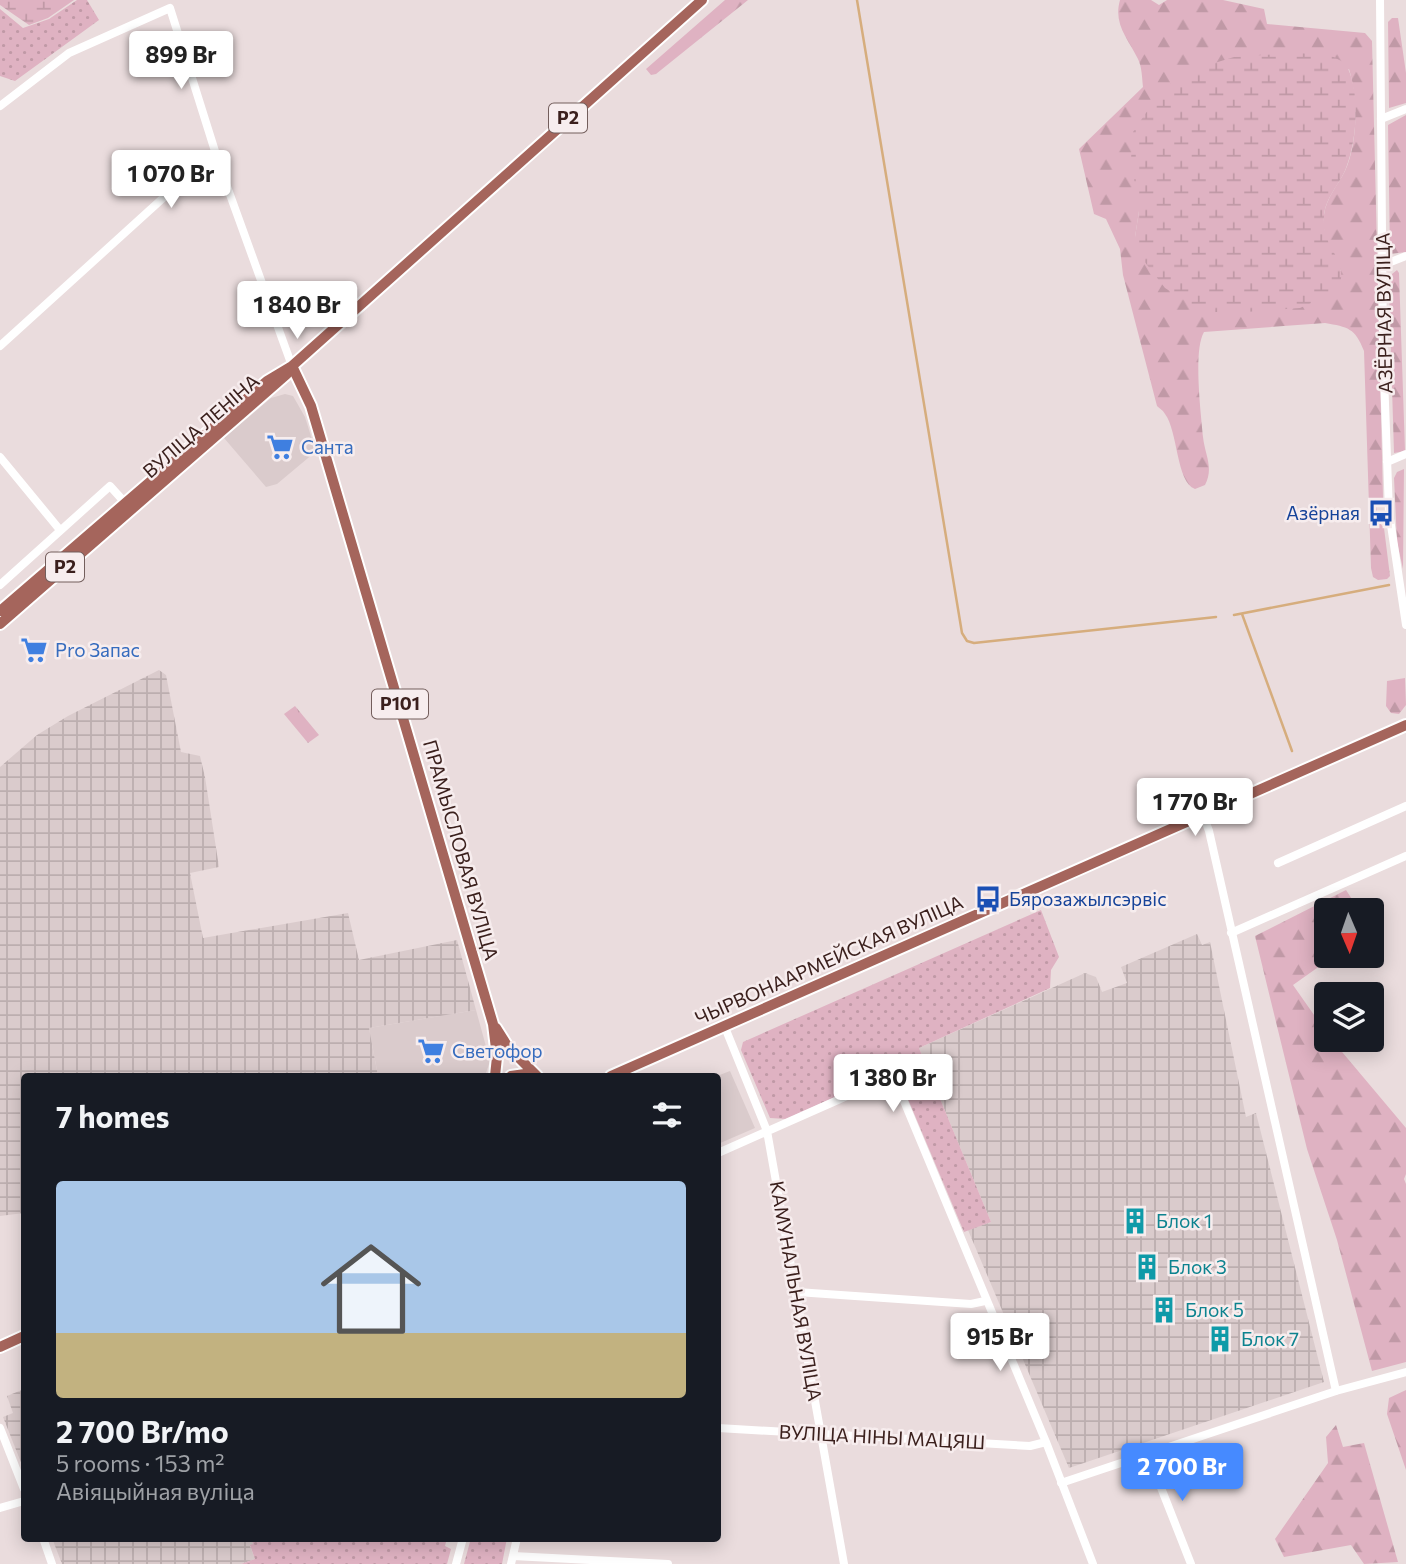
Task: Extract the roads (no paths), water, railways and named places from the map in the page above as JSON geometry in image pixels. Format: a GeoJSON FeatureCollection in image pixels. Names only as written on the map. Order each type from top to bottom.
{"type":"FeatureCollection","features":[{"type":"Feature","properties":{"kind":"main road","name":"Р2"},"geometry":{"type":"LineString","coordinates":[[292,366],[702,0]]}},
{"type":"Feature","properties":{"kind":"main road","name":"ВУЛІЦА ЛЕНІНА"},"geometry":{"type":"LineString","coordinates":[[0,611],[273,387],[286,376],[292,366]]}},
{"type":"Feature","properties":{"kind":"main road","name":"ВУЛІЦА ЛЕНІНА"},"geometry":{"type":"LineString","coordinates":[[0,624],[267,381],[292,366]]}},
{"type":"Feature","properties":{"kind":"main road","name":"ПРАМЫСЛОВАЯ ВУЛІЦА"},"geometry":{"type":"LineString","coordinates":[[292,366],[306,394],[493,1024],[497,1057],[495,1073]]}},
{"type":"Feature","properties":{"kind":"main road"},"geometry":{"type":"LineString","coordinates":[[273,387],[289,385],[298,387],[306,394]]}},
{"type":"Feature","properties":{"kind":"main road","name":"ЧЫРВОНААРМЕЙСКАЯ ВУЛІЦА"},"geometry":{"type":"LineString","coordinates":[[618,1073],[1406,725]]}},
{"type":"Feature","properties":{"kind":"main road","name":"ПРАМЫСЛОВАЯ ВУЛІЦА"},"geometry":{"type":"LineString","coordinates":[[493,1024],[508,1047],[534,1073]]}},
{"type":"Feature","properties":{"kind":"main road"},"geometry":{"type":"LineString","coordinates":[[0,1347],[21,1337]]}},
{"type":"Feature","properties":{"kind":"street","name":"АЗЁРНАЯ ВУЛІЦА"},"geometry":{"type":"LineString","coordinates":[[1380,0],[1387,462],[1390,523],[1406,625]]}},
{"type":"Feature","properties":{"kind":"street"},"geometry":{"type":"LineString","coordinates":[[0,106],[69,53],[170,8],[220,167],[292,366]]}},
{"type":"Feature","properties":{"kind":"street"},"geometry":{"type":"LineString","coordinates":[[1381,119],[1406,109]]}},
{"type":"Feature","properties":{"kind":"street"},"geometry":{"type":"LineString","coordinates":[[0,346],[173,189],[192,176],[220,167]]}},
{"type":"Feature","properties":{"kind":"street"},"geometry":{"type":"LineString","coordinates":[[1383,265],[1406,256]]}},
{"type":"Feature","properties":{"kind":"street"},"geometry":{"type":"LineString","coordinates":[[1387,462],[1406,454]]}},
{"type":"Feature","properties":{"kind":"street"},"geometry":{"type":"LineString","coordinates":[[0,457],[61,530]]}},
{"type":"Feature","properties":{"kind":"street"},"geometry":{"type":"LineString","coordinates":[[0,585],[110,486],[128,507]]}},
{"type":"Feature","properties":{"kind":"street"},"geometry":{"type":"LineString","coordinates":[[1278,863],[1406,806]]}},
{"type":"Feature","properties":{"kind":"street"},"geometry":{"type":"LineString","coordinates":[[1203,816],[1336,1391]]}},
{"type":"Feature","properties":{"kind":"street"},"geometry":{"type":"LineString","coordinates":[[1231,933],[1406,856]]}},
{"type":"Feature","properties":{"kind":"street","name":"КАМУНАЛЬНАЯ ВУЛІЦА"},"geometry":{"type":"LineString","coordinates":[[724,1026],[767,1131],[844,1564]]}},
{"type":"Feature","properties":{"kind":"street"},"geometry":{"type":"LineString","coordinates":[[721,1152],[874,1084],[887,1086],[901,1094],[1046,1442],[1093,1564]]}},
{"type":"Feature","properties":{"kind":"street"},"geometry":{"type":"LineString","coordinates":[[797,1292],[971,1304],[985,1301]]}},
{"type":"Feature","properties":{"kind":"street"},"geometry":{"type":"LineString","coordinates":[[1061,1483],[1147,1452],[1336,1391],[1406,1372]]}},
{"type":"Feature","properties":{"kind":"street","name":"ВУЛІЦА НІНЫ МАЦЯШ"},"geometry":{"type":"LineString","coordinates":[[721,1428],[1030,1446],[1046,1442]]}},
{"type":"Feature","properties":{"kind":"street"},"geometry":{"type":"LineString","coordinates":[[0,1429],[21,1482]]}},
{"type":"Feature","properties":{"kind":"street"},"geometry":{"type":"LineString","coordinates":[[1147,1452],[1191,1564]]}},
{"type":"Feature","properties":{"kind":"street"},"geometry":{"type":"LineString","coordinates":[[0,1508],[21,1502]]}},
{"type":"Feature","properties":{"kind":"street"},"geometry":{"type":"LineString","coordinates":[[44,1542],[52,1564]]}},
{"type":"Feature","properties":{"kind":"street"},"geometry":{"type":"LineString","coordinates":[[456,1564],[462,1542]]}},
{"type":"Feature","properties":{"kind":"street"},"geometry":{"type":"LineString","coordinates":[[516,1542],[512,1560],[668,1564]]}},
{"type":"Feature","properties":{"kind":"waterway"},"geometry":{"type":"LineString","coordinates":[[857,0],[962,633],[967,641],[974,643],[1216,617]]}},
{"type":"Feature","properties":{"kind":"waterway"},"geometry":{"type":"LineString","coordinates":[[1234,615],[1389,585]]}},
{"type":"Feature","properties":{"kind":"waterway"},"geometry":{"type":"LineString","coordinates":[[1242,614],[1292,751]]}},
{"type":"Feature","properties":{"kind":"place","name":"Санта"},"geometry":{"type":"Point","coordinates":[280,447]}},
{"type":"Feature","properties":{"kind":"place","name":"Азёрная"},"geometry":{"type":"Point","coordinates":[1381,513]}},
{"type":"Feature","properties":{"kind":"place","name":"Pro Запас"},"geometry":{"type":"Point","coordinates":[34,650]}},
{"type":"Feature","properties":{"kind":"place","name":"Бярозажылсэрвіс"},"geometry":{"type":"Point","coordinates":[988,899]}},
{"type":"Feature","properties":{"kind":"place","name":"Светофор"},"geometry":{"type":"Point","coordinates":[431,1051]}},
{"type":"Feature","properties":{"kind":"place","name":"Блок 1"},"geometry":{"type":"Point","coordinates":[1135,1221]}},
{"type":"Feature","properties":{"kind":"place","name":"Блок 3"},"geometry":{"type":"Point","coordinates":[1147,1267]}},
{"type":"Feature","properties":{"kind":"place","name":"Блок 5"},"geometry":{"type":"Point","coordinates":[1164,1310]}},
{"type":"Feature","properties":{"kind":"place","name":"Блок 7"},"geometry":{"type":"Point","coordinates":[1220,1339]}}]}
